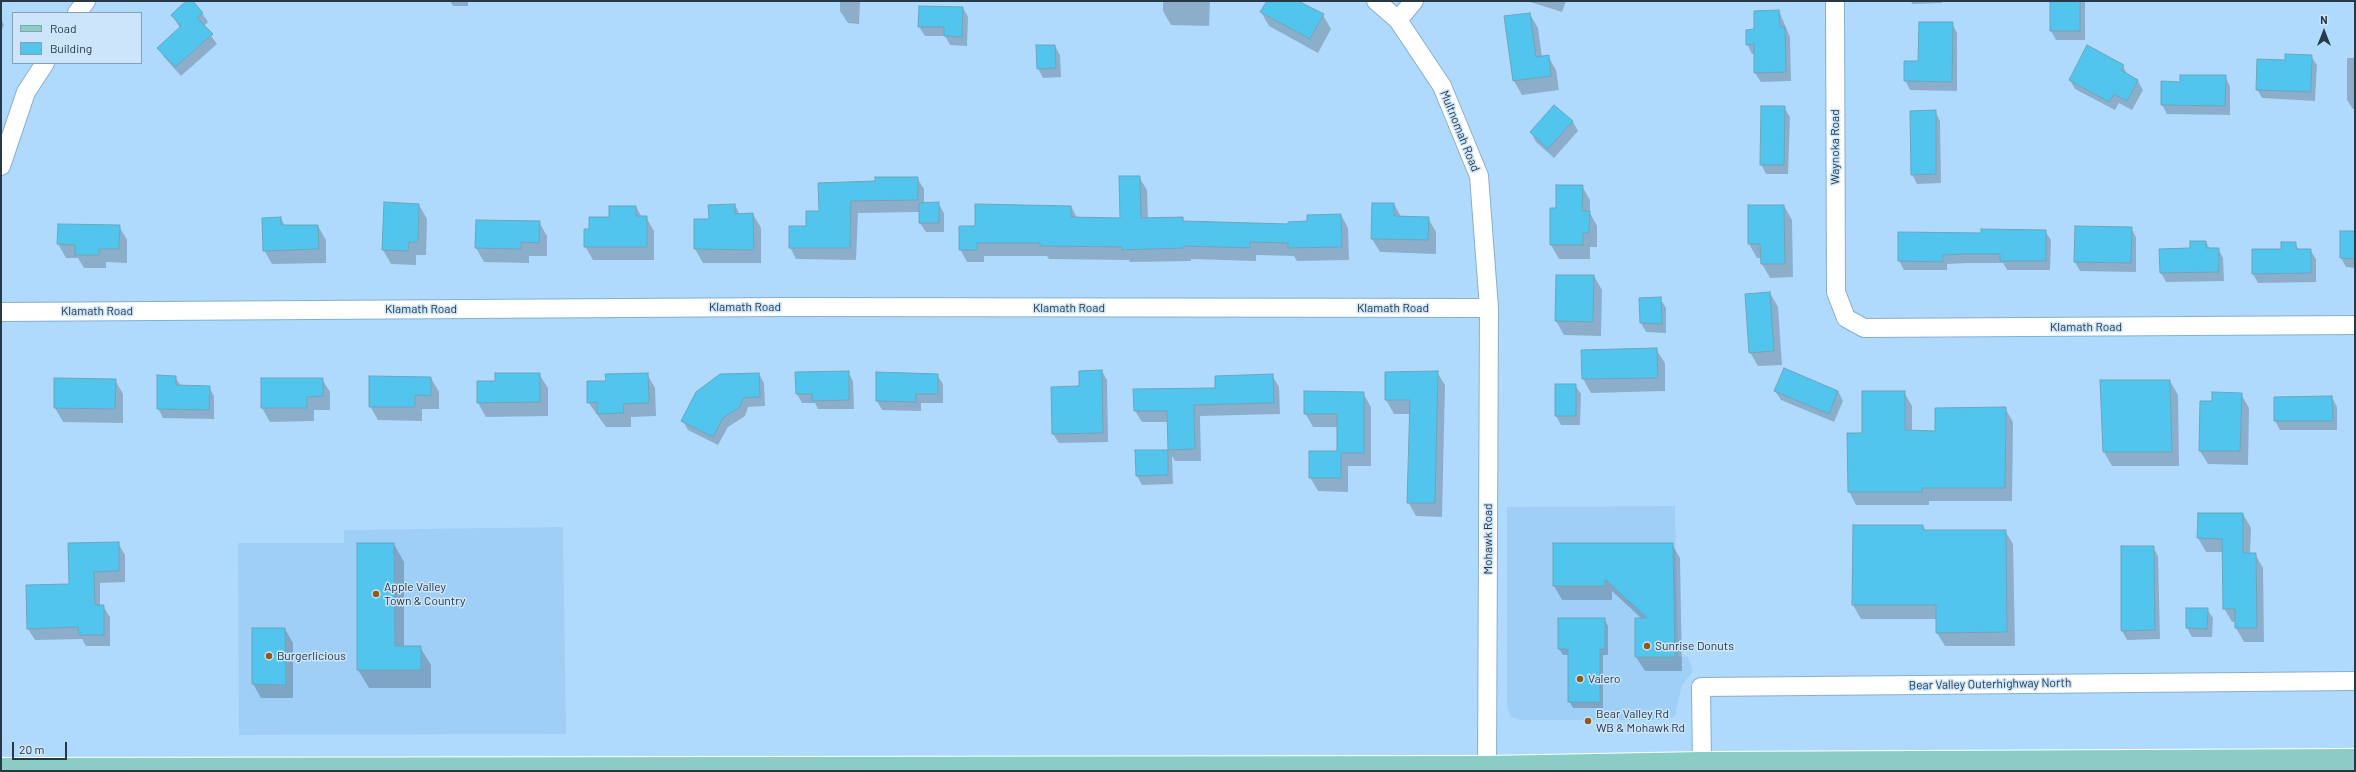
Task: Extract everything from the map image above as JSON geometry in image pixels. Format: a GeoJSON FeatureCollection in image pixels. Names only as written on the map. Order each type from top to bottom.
{"type":"FeatureCollection","features":[{"type":"Feature","properties":{"kind":"main road"},"geometry":{"type":"LineString","coordinates":[[1,769],[1487,769],[1702,763],[2355,760]]}},
{"type":"Feature","properties":{"kind":"street","name":"Multnomah Road"},"geometry":{"type":"LineString","coordinates":[[1376,1],[1398,20],[1442,86],[1479,176],[1488,308]]}},
{"type":"Feature","properties":{"kind":"street"},"geometry":{"type":"LineString","coordinates":[[1398,20],[1414,1]]}},
{"type":"Feature","properties":{"kind":"street","name":"Waynoka Road"},"geometry":{"type":"LineString","coordinates":[[1835,1],[1836,292]]}},
{"type":"Feature","properties":{"kind":"street"},"geometry":{"type":"LineString","coordinates":[[1,166],[26,92],[44,64]]}},
{"type":"Feature","properties":{"kind":"street","name":"Klamath Road"},"geometry":{"type":"LineString","coordinates":[[1836,292],[1846,318],[1864,328],[2355,325]]}},
{"type":"Feature","properties":{"kind":"street","name":"Klamath Road"},"geometry":{"type":"LineString","coordinates":[[1,312],[767,307],[1488,308]]}},
{"type":"Feature","properties":{"kind":"street","name":"Mohawk Road"},"geometry":{"type":"LineString","coordinates":[[1487,769],[1488,308]]}},
{"type":"Feature","properties":{"kind":"street","name":"Bear Valley Outerhighway North"},"geometry":{"type":"LineString","coordinates":[[1702,763],[1701,687],[2355,681]]}},
{"type":"Feature","properties":{"kind":"shaded area"},"geometry":{"type":"Polygon","coordinates":[[[1675,506],[1678,656],[1688,657],[1693,672],[1682,685],[1675,716],[1667,720],[1520,720],[1511,717],[1507,708],[1507,507],[1675,506]]]}},
{"type":"Feature","properties":{"kind":"shaded area"},"geometry":{"type":"Polygon","coordinates":[[[563,527],[566,734],[239,735],[238,543],[344,543],[344,530],[563,527]]]}},
{"type":"Feature","properties":{"kind":"building"},"geometry":{"type":"Polygon","coordinates":[[[186,1],[193,1],[203,13],[197,18],[213,34],[175,67],[157,48],[181,26],[171,15],[186,1]]]}},
{"type":"Feature","properties":{"kind":"building"},"geometry":{"type":"Polygon","coordinates":[[[1267,1],[1298,1],[1324,14],[1310,39],[1260,12],[1267,1]]]}},
{"type":"Feature","properties":{"kind":"building"},"geometry":{"type":"Polygon","coordinates":[[[2050,1],[2080,1],[2080,31],[2050,31],[2050,1]]]}},
{"type":"Feature","properties":{"kind":"building"},"geometry":{"type":"Polygon","coordinates":[[[919,6],[963,7],[962,37],[944,36],[944,27],[918,27],[919,6]]]}},
{"type":"Feature","properties":{"kind":"building"},"geometry":{"type":"Polygon","coordinates":[[[1779,10],[1780,27],[1785,27],[1786,72],[1754,73],[1754,44],[1746,45],[1746,30],[1754,29],[1754,11],[1779,10]]]}},
{"type":"Feature","properties":{"kind":"building"},"geometry":{"type":"Polygon","coordinates":[[[1530,13],[1536,57],[1549,55],[1551,76],[1513,81],[1504,16],[1530,13]]]}},
{"type":"Feature","properties":{"kind":"building"},"geometry":{"type":"Polygon","coordinates":[[[1919,22],[1953,22],[1952,82],[1904,81],[1904,61],[1918,61],[1919,22]]]}},
{"type":"Feature","properties":{"kind":"building"},"geometry":{"type":"Polygon","coordinates":[[[1036,45],[1055,45],[1056,68],[1037,69],[1036,45]]]}},
{"type":"Feature","properties":{"kind":"building"},"geometry":{"type":"Polygon","coordinates":[[[2087,45],[2124,65],[2121,70],[2138,80],[2127,101],[2114,94],[2109,102],[2069,80],[2087,45]]]}},
{"type":"Feature","properties":{"kind":"building"},"geometry":{"type":"Polygon","coordinates":[[[2285,54],[2312,55],[2311,92],[2256,90],[2257,59],[2285,60],[2285,54]]]}},
{"type":"Feature","properties":{"kind":"building"},"geometry":{"type":"Polygon","coordinates":[[[2180,75],[2226,75],[2225,106],[2161,105],[2161,81],[2180,82],[2180,75]]]}},
{"type":"Feature","properties":{"kind":"building"},"geometry":{"type":"Polygon","coordinates":[[[1554,105],[1573,121],[1548,149],[1530,132],[1554,105]]]}},
{"type":"Feature","properties":{"kind":"building"},"geometry":{"type":"Polygon","coordinates":[[[1761,106],[1785,106],[1784,165],[1760,165],[1761,106]]]}},
{"type":"Feature","properties":{"kind":"building"},"geometry":{"type":"Polygon","coordinates":[[[1936,110],[1936,174],[1911,175],[1910,111],[1936,110]]]}},
{"type":"Feature","properties":{"kind":"building"},"geometry":{"type":"Polygon","coordinates":[[[1119,176],[1140,176],[1141,218],[1183,217],[1183,221],[1288,224],[1288,222],[1307,221],[1307,215],[1341,214],[1342,247],[1288,248],[1288,243],[1250,242],[1250,248],[1184,246],[1184,248],[1122,250],[1122,247],[1040,246],[1040,243],[977,243],[977,250],[959,250],[959,226],[975,226],[975,204],[1071,206],[1071,217],[1120,218],[1119,176]]]}},
{"type":"Feature","properties":{"kind":"building"},"geometry":{"type":"Polygon","coordinates":[[[875,177],[918,177],[918,200],[851,201],[850,248],[789,248],[789,226],[806,226],[806,211],[819,211],[818,183],[875,181],[875,177]]]}},
{"type":"Feature","properties":{"kind":"building"},"geometry":{"type":"Polygon","coordinates":[[[1556,185],[1583,185],[1582,211],[1590,211],[1589,233],[1583,233],[1583,245],[1550,245],[1550,208],[1556,208],[1556,185]]]}},
{"type":"Feature","properties":{"kind":"building"},"geometry":{"type":"Polygon","coordinates":[[[384,202],[419,204],[418,242],[409,242],[408,251],[382,250],[384,202]]]}},
{"type":"Feature","properties":{"kind":"building"},"geometry":{"type":"Polygon","coordinates":[[[939,202],[939,223],[919,223],[919,203],[939,202]]]}},
{"type":"Feature","properties":{"kind":"building"},"geometry":{"type":"Polygon","coordinates":[[[1372,203],[1394,203],[1394,216],[1429,217],[1428,240],[1371,239],[1372,203]]]}},
{"type":"Feature","properties":{"kind":"building"},"geometry":{"type":"Polygon","coordinates":[[[735,204],[735,214],[753,213],[754,250],[694,249],[694,219],[709,219],[708,205],[735,204]]]}},
{"type":"Feature","properties":{"kind":"building"},"geometry":{"type":"Polygon","coordinates":[[[1748,205],[1784,205],[1785,264],[1761,264],[1760,244],[1748,244],[1748,205]]]}},
{"type":"Feature","properties":{"kind":"building"},"geometry":{"type":"Polygon","coordinates":[[[609,206],[636,206],[636,216],[647,216],[647,247],[584,247],[584,229],[589,229],[589,217],[609,217],[609,206]]]}},
{"type":"Feature","properties":{"kind":"building"},"geometry":{"type":"Polygon","coordinates":[[[281,217],[281,225],[318,225],[319,249],[263,251],[262,218],[281,217]]]}},
{"type":"Feature","properties":{"kind":"building"},"geometry":{"type":"Polygon","coordinates":[[[476,220],[540,221],[539,243],[521,242],[521,249],[475,248],[476,220]]]}},
{"type":"Feature","properties":{"kind":"building"},"geometry":{"type":"Polygon","coordinates":[[[58,224],[120,225],[119,249],[99,249],[99,255],[75,255],[75,245],[57,244],[58,224]]]}},
{"type":"Feature","properties":{"kind":"building"},"geometry":{"type":"Polygon","coordinates":[[[2075,226],[2132,227],[2131,263],[2074,262],[2075,226]]]}},
{"type":"Feature","properties":{"kind":"building"},"geometry":{"type":"Polygon","coordinates":[[[1981,229],[2046,230],[2046,261],[2000,261],[2000,254],[1963,254],[1943,255],[1943,262],[1898,261],[1898,232],[1981,233],[1981,229]]]}},
{"type":"Feature","properties":{"kind":"building"},"geometry":{"type":"Polygon","coordinates":[[[2340,231],[2355,231],[2355,259],[2340,258],[2340,231]]]}},
{"type":"Feature","properties":{"kind":"building"},"geometry":{"type":"Polygon","coordinates":[[[2190,241],[2206,241],[2206,248],[2219,248],[2219,272],[2160,273],[2159,249],[2190,248],[2190,241]]]}},
{"type":"Feature","properties":{"kind":"building"},"geometry":{"type":"Polygon","coordinates":[[[2281,242],[2296,242],[2296,249],[2311,249],[2311,273],[2252,274],[2252,249],[2281,249],[2281,242]]]}},
{"type":"Feature","properties":{"kind":"building"},"geometry":{"type":"Polygon","coordinates":[[[1556,275],[1594,275],[1593,322],[1555,321],[1556,275]]]}},
{"type":"Feature","properties":{"kind":"building"},"geometry":{"type":"Polygon","coordinates":[[[1770,292],[1774,351],[1749,353],[1745,294],[1770,292]]]}},
{"type":"Feature","properties":{"kind":"building"},"geometry":{"type":"Polygon","coordinates":[[[1661,297],[1662,324],[1640,323],[1639,298],[1661,297]]]}},
{"type":"Feature","properties":{"kind":"building"},"geometry":{"type":"Polygon","coordinates":[[[1657,348],[1658,378],[1582,379],[1581,350],[1657,348]]]}},
{"type":"Feature","properties":{"kind":"building"},"geometry":{"type":"Polygon","coordinates":[[[1784,368],[1838,391],[1829,414],[1774,391],[1784,368]]]}},
{"type":"Feature","properties":{"kind":"building"},"geometry":{"type":"Polygon","coordinates":[[[1102,370],[1103,433],[1052,434],[1051,387],[1079,386],[1079,371],[1102,370]]]}},
{"type":"Feature","properties":{"kind":"building"},"geometry":{"type":"Polygon","coordinates":[[[849,371],[849,400],[812,401],[812,394],[796,394],[795,372],[849,371]]]}},
{"type":"Feature","properties":{"kind":"building"},"geometry":{"type":"Polygon","coordinates":[[[1438,371],[1435,503],[1407,503],[1410,400],[1385,400],[1385,372],[1438,371]]]}},
{"type":"Feature","properties":{"kind":"building"},"geometry":{"type":"Polygon","coordinates":[[[876,372],[938,374],[938,394],[916,394],[916,402],[876,401],[876,372]]]}},
{"type":"Feature","properties":{"kind":"building"},"geometry":{"type":"Polygon","coordinates":[[[495,373],[540,373],[540,402],[477,403],[477,381],[495,381],[495,373]]]}},
{"type":"Feature","properties":{"kind":"building"},"geometry":{"type":"Polygon","coordinates":[[[648,373],[649,403],[623,404],[624,413],[597,414],[597,402],[587,403],[587,381],[606,381],[605,374],[648,373]]]}},
{"type":"Feature","properties":{"kind":"building"},"geometry":{"type":"Polygon","coordinates":[[[759,373],[760,397],[743,398],[740,407],[723,418],[713,437],[681,421],[696,392],[720,374],[759,373]]]}},
{"type":"Feature","properties":{"kind":"building"},"geometry":{"type":"Polygon","coordinates":[[[1273,374],[1274,403],[1194,405],[1195,449],[1168,450],[1167,411],[1134,411],[1133,389],[1215,388],[1215,376],[1273,374]]]}},
{"type":"Feature","properties":{"kind":"building"},"geometry":{"type":"Polygon","coordinates":[[[157,375],[176,376],[176,385],[210,386],[209,410],[157,409],[157,375]]]}},
{"type":"Feature","properties":{"kind":"building"},"geometry":{"type":"Polygon","coordinates":[[[369,376],[431,377],[431,396],[415,395],[415,407],[369,407],[369,376]]]}},
{"type":"Feature","properties":{"kind":"building"},"geometry":{"type":"Polygon","coordinates":[[[54,378],[116,379],[115,409],[54,408],[54,378]]]}},
{"type":"Feature","properties":{"kind":"building"},"geometry":{"type":"Polygon","coordinates":[[[261,378],[323,378],[323,396],[307,397],[307,408],[261,408],[261,378]]]}},
{"type":"Feature","properties":{"kind":"building"},"geometry":{"type":"Polygon","coordinates":[[[2100,380],[2170,380],[2172,452],[2103,452],[2100,380]]]}},
{"type":"Feature","properties":{"kind":"building"},"geometry":{"type":"Polygon","coordinates":[[[1555,384],[1576,384],[1576,416],[1555,416],[1555,384]]]}},
{"type":"Feature","properties":{"kind":"building"},"geometry":{"type":"Polygon","coordinates":[[[1304,391],[1364,392],[1364,453],[1341,453],[1341,478],[1309,478],[1309,451],[1337,451],[1337,414],[1304,414],[1304,391]]]}},
{"type":"Feature","properties":{"kind":"building"},"geometry":{"type":"Polygon","coordinates":[[[1862,391],[1905,391],[1905,430],[1935,431],[1935,408],[2006,407],[2005,488],[1922,488],[1922,492],[1848,492],[1847,433],[1862,433],[1862,391]]]}},
{"type":"Feature","properties":{"kind":"building"},"geometry":{"type":"Polygon","coordinates":[[[2212,392],[2242,393],[2240,451],[2199,451],[2200,401],[2212,401],[2212,392]]]}},
{"type":"Feature","properties":{"kind":"building"},"geometry":{"type":"Polygon","coordinates":[[[2332,396],[2333,421],[2274,421],[2274,397],[2332,396]]]}},
{"type":"Feature","properties":{"kind":"building"},"geometry":{"type":"Polygon","coordinates":[[[1135,450],[1168,450],[1168,475],[1136,476],[1135,450]]]}},
{"type":"Feature","properties":{"kind":"building"},"geometry":{"type":"Polygon","coordinates":[[[2198,513],[2243,513],[2243,553],[2256,553],[2257,628],[2235,628],[2235,609],[2223,609],[2222,539],[2197,538],[2198,513]]]}},
{"type":"Feature","properties":{"kind":"building"},"geometry":{"type":"Polygon","coordinates":[[[1853,525],[1923,525],[1923,530],[2006,530],[2007,632],[1936,633],[1936,605],[1852,605],[1853,525]]]}},
{"type":"Feature","properties":{"kind":"building"},"geometry":{"type":"Polygon","coordinates":[[[119,542],[119,571],[94,572],[95,605],[104,605],[104,635],[79,635],[78,627],[27,629],[26,585],[69,584],[68,543],[119,542]]]}},
{"type":"Feature","properties":{"kind":"building","name":"Apple Valley Town & Country"},"geometry":{"type":"Polygon","coordinates":[[[357,543],[394,543],[395,646],[421,646],[421,670],[357,670],[357,543]]]}},
{"type":"Feature","properties":{"kind":"building"},"geometry":{"type":"Polygon","coordinates":[[[1553,543],[1673,543],[1675,657],[1635,657],[1635,618],[1647,618],[1605,579],[1605,586],[1553,586],[1553,543]]]}},
{"type":"Feature","properties":{"kind":"building"},"geometry":{"type":"Polygon","coordinates":[[[2121,546],[2154,546],[2155,630],[2121,631],[2121,546]]]}},
{"type":"Feature","properties":{"kind":"building"},"geometry":{"type":"Polygon","coordinates":[[[2186,608],[2208,608],[2207,629],[2186,628],[2186,608]]]}},
{"type":"Feature","properties":{"kind":"building"},"geometry":{"type":"Polygon","coordinates":[[[1558,618],[1605,618],[1605,649],[1600,649],[1600,702],[1568,702],[1568,649],[1558,649],[1558,618]]]}},
{"type":"Feature","properties":{"kind":"building","name":"Burgerlicious"},"geometry":{"type":"Polygon","coordinates":[[[252,628],[285,628],[286,685],[252,684],[252,628]]]}},
{"type":"Feature","properties":{"kind":"place","name":"Apple Valley Town & Country"},"geometry":{"type":"Point","coordinates":[376,594]}},
{"type":"Feature","properties":{"kind":"place","name":"Sunrise Donuts"},"geometry":{"type":"Point","coordinates":[1647,646]}},
{"type":"Feature","properties":{"kind":"place","name":"Burgerlicious"},"geometry":{"type":"Point","coordinates":[269,656]}},
{"type":"Feature","properties":{"kind":"place","name":"Valero"},"geometry":{"type":"Point","coordinates":[1580,679]}},
{"type":"Feature","properties":{"kind":"place","name":"Bear Valley Rd WB & Mohawk Rd"},"geometry":{"type":"Point","coordinates":[1588,721]}}]}
